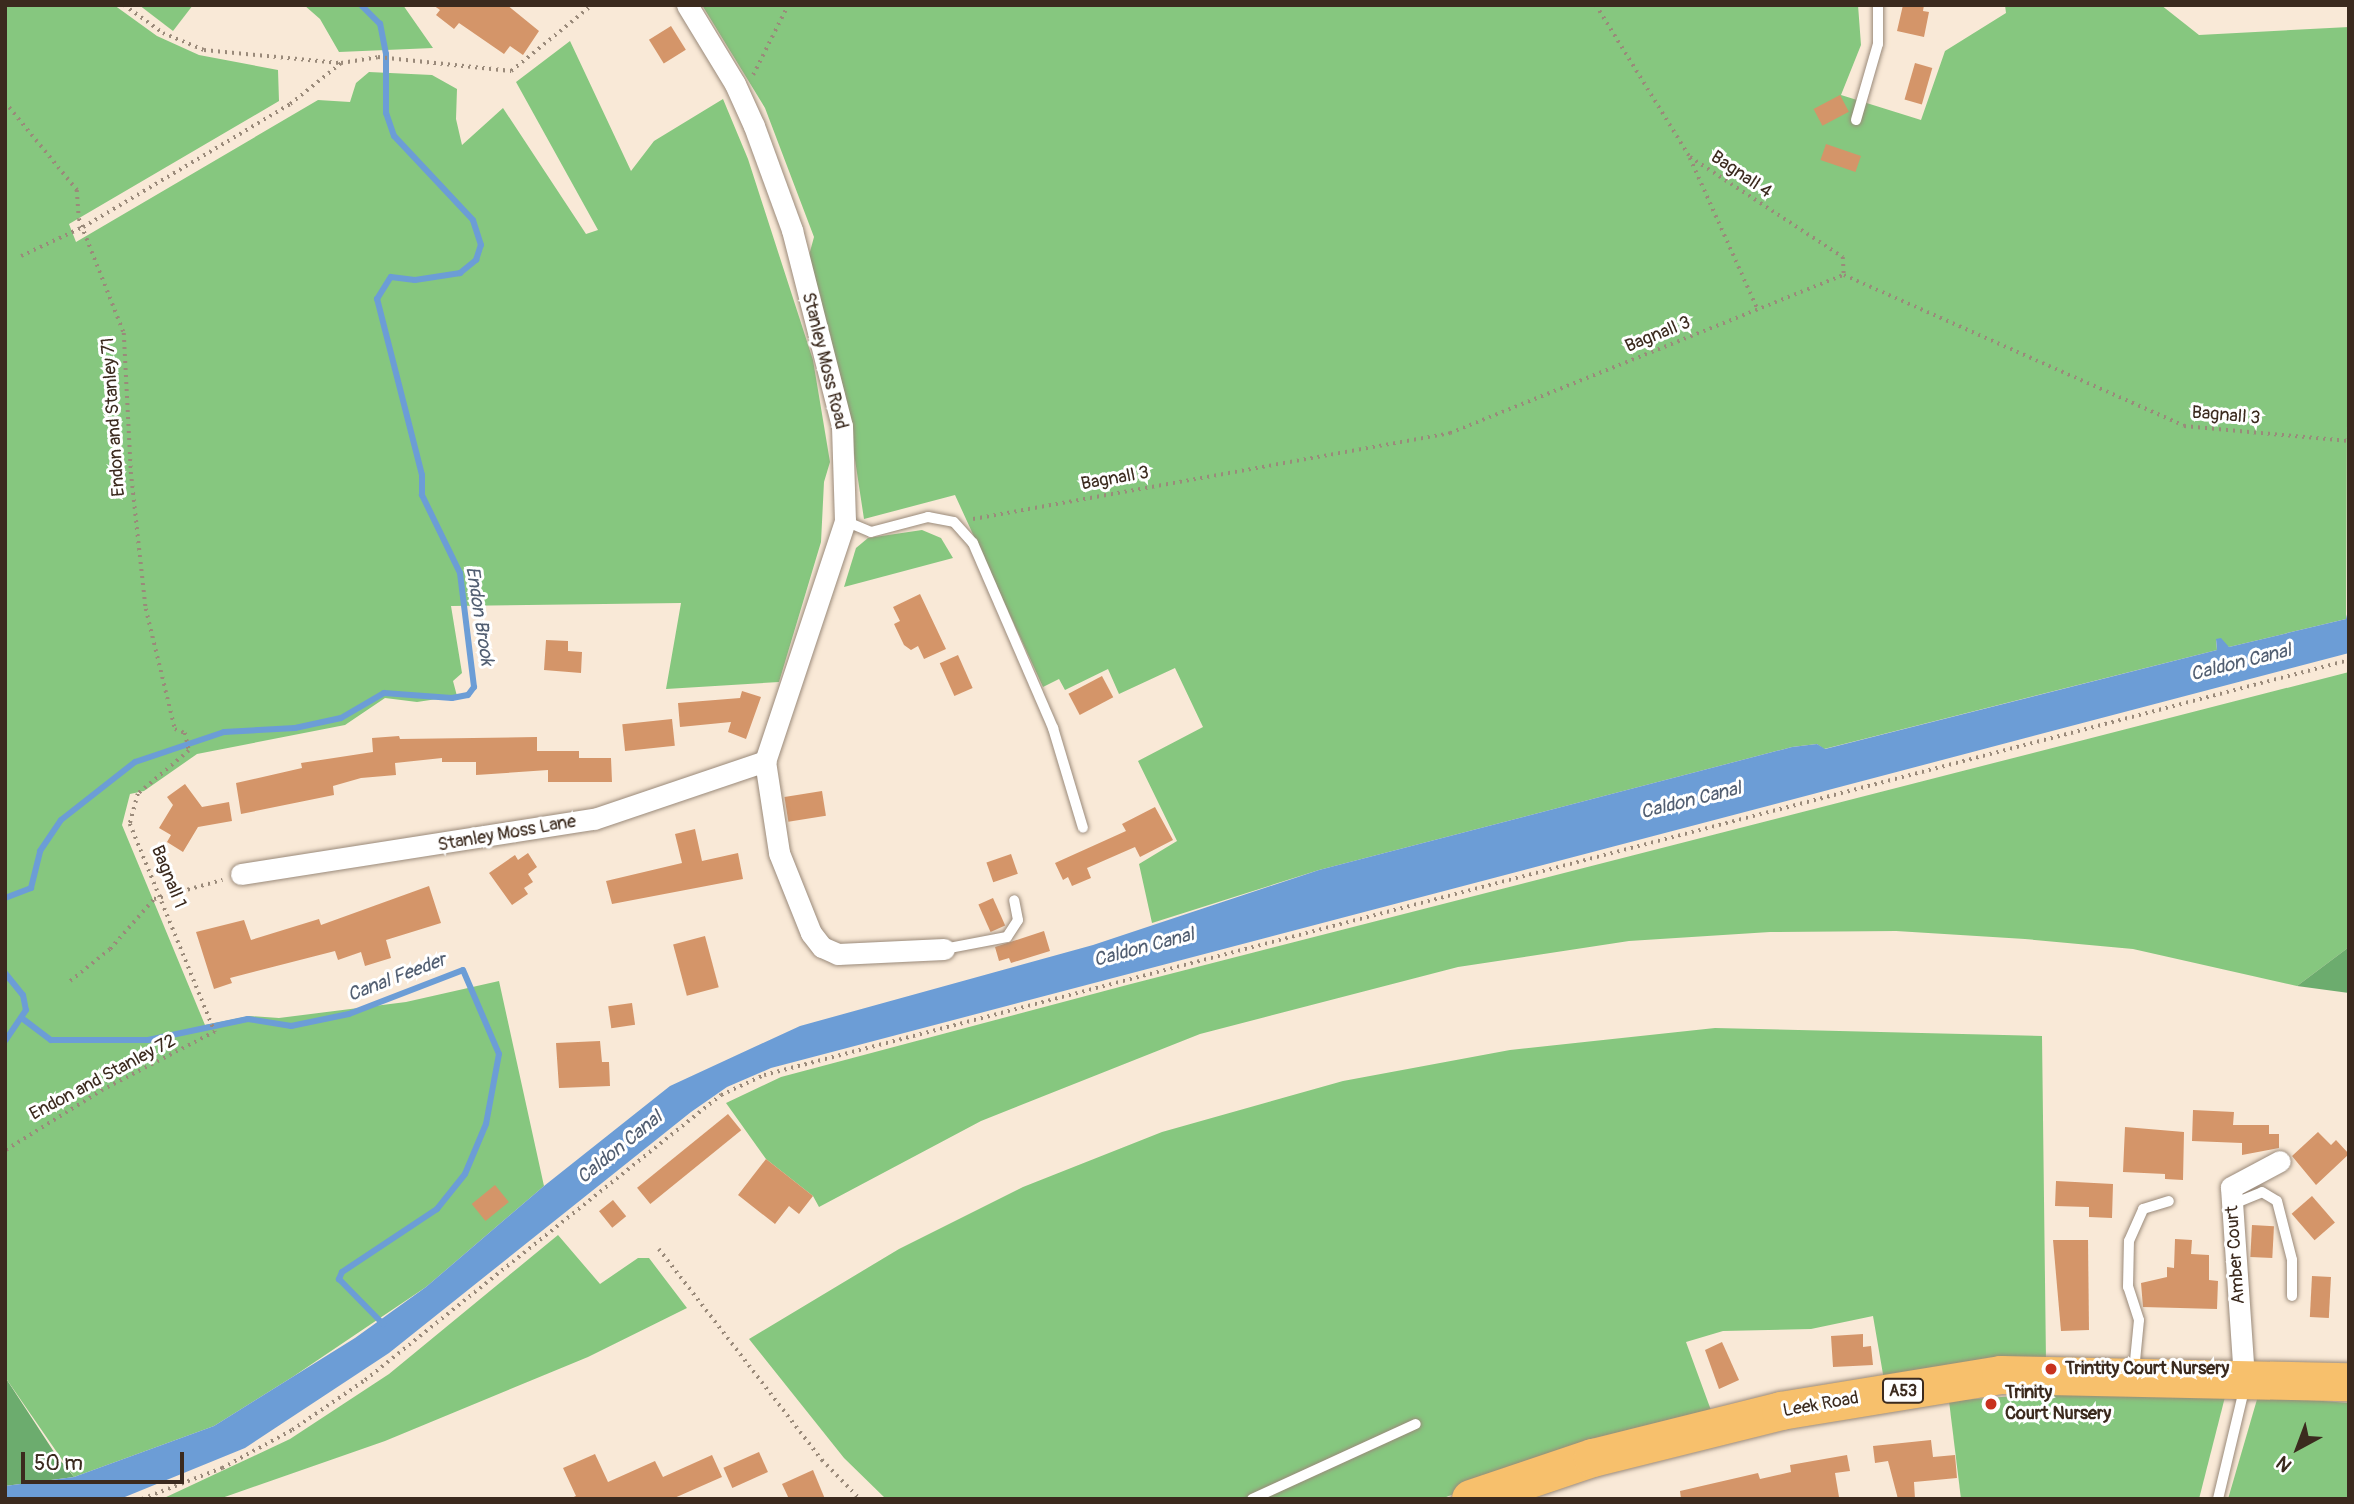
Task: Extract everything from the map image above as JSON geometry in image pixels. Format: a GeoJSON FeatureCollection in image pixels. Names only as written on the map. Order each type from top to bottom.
{"type":"FeatureCollection","features":[{"type":"Feature","properties":{"kind":"highway","name":"Leek Road"},"geometry":{"type":"LineString","coordinates":[[1471,1499],[1593,1458],[1781,1411],[2001,1375],[2349,1382]]}},
{"type":"Feature","properties":{"kind":"street","name":"Stanley Moss Road"},"geometry":{"type":"LineString","coordinates":[[687,5],[735,84],[792,230],[842,426],[845,521],[765,761],[779,853],[811,933],[822,947],[838,954],[944,949]]}},
{"type":"Feature","properties":{"kind":"street","name":"Stanley Moss Lane"},"geometry":{"type":"LineString","coordinates":[[241,874],[594,819],[765,761]]}},
{"type":"Feature","properties":{"kind":"street","name":"Amber Court"},"geometry":{"type":"LineString","coordinates":[[2246,1378],[2231,1187],[2280,1161]]}},
{"type":"Feature","properties":{"kind":"lane"},"geometry":{"type":"LineString","coordinates":[[1856,121],[1878,44],[1878,5]]}},
{"type":"Feature","properties":{"kind":"lane"},"geometry":{"type":"LineString","coordinates":[[845,521],[871,532],[928,517],[954,522],[973,542],[1053,728],[1083,828]]}},
{"type":"Feature","properties":{"kind":"lane"},"geometry":{"type":"LineString","coordinates":[[944,949],[1007,937],[1017,919],[1014,900]]}},
{"type":"Feature","properties":{"kind":"lane"},"geometry":{"type":"LineString","coordinates":[[2232,1204],[2262,1192],[2277,1201],[2292,1260],[2292,1296]]}},
{"type":"Feature","properties":{"kind":"lane"},"geometry":{"type":"LineString","coordinates":[[2133,1377],[2138,1320],[2128,1287],[2131,1233],[2143,1209],[2169,1201]]}},
{"type":"Feature","properties":{"kind":"lane"},"geometry":{"type":"LineString","coordinates":[[2218,1499],[2246,1378]]}},
{"type":"Feature","properties":{"kind":"lane"},"geometry":{"type":"LineString","coordinates":[[1252,1499],[1416,1424]]}},
{"type":"Feature","properties":{"kind":"path"},"geometry":{"type":"LineString","coordinates":[[124,5],[163,33],[204,50],[341,63],[378,57],[511,71],[592,5]]}},
{"type":"Feature","properties":{"kind":"path"},"geometry":{"type":"LineString","coordinates":[[735,84],[757,73],[788,5]]}},
{"type":"Feature","properties":{"kind":"path","name":"Bagnall 4"},"geometry":{"type":"LineString","coordinates":[[1596,5],[1690,157],[1843,257],[1844,275]]}},
{"type":"Feature","properties":{"kind":"path"},"geometry":{"type":"LineString","coordinates":[[21,256],[83,227],[290,104],[341,63]]}},
{"type":"Feature","properties":{"kind":"path","name":"Endon and Stanley 71"},"geometry":{"type":"LineString","coordinates":[[5,102],[77,190],[83,227],[124,332],[131,472],[146,609],[175,729],[185,733],[189,751]]}},
{"type":"Feature","properties":{"kind":"path"},"geometry":{"type":"LineString","coordinates":[[1690,157],[1758,310]]}},
{"type":"Feature","properties":{"kind":"path","name":"Bagnall 3"},"geometry":{"type":"LineString","coordinates":[[954,522],[1450,433],[1844,275],[2184,426],[2349,441]]}},
{"type":"Feature","properties":{"kind":"path"},"geometry":{"type":"LineString","coordinates":[[142,1499],[222,1468],[292,1430],[354,1387],[489,1285],[721,1095],[764,1075],[2349,660]]}},
{"type":"Feature","properties":{"kind":"path","name":"Bagnall 1"},"geometry":{"type":"LineString","coordinates":[[189,751],[138,794],[130,824],[215,1032]]}},
{"type":"Feature","properties":{"kind":"path"},"geometry":{"type":"LineString","coordinates":[[70,981],[110,949],[161,897],[241,874]]}},
{"type":"Feature","properties":{"kind":"path","name":"Endon and Stanley 72"},"geometry":{"type":"LineString","coordinates":[[5,1151],[103,1090],[215,1032]]}},
{"type":"Feature","properties":{"kind":"path"},"geometry":{"type":"LineString","coordinates":[[659,1249],[822,1460],[860,1499]]}},
{"type":"Feature","properties":{"kind":"green space"},"geometry":{"type":"Polygon","coordinates":[[[5,5],[114,5],[157,36],[199,55],[278,70],[279,101],[69,224],[76,242],[318,100],[350,102],[356,83],[369,72],[432,75],[457,89],[456,119],[462,145],[503,108],[586,234],[598,230],[516,82],[570,41],[631,171],[654,141],[723,99],[748,159],[813,360],[830,462],[824,482],[821,542],[779,682],[666,689],[681,603],[451,606],[462,673],[453,681],[457,696],[417,702],[385,698],[345,725],[197,754],[144,791],[130,794],[122,825],[205,1025],[249,1016],[279,1018],[406,1002],[499,981],[544,1186],[426,1287],[214,1426],[74,1477],[5,1377],[5,5]]]}},
{"type":"Feature","properties":{"kind":"green space"},"geometry":{"type":"Polygon","coordinates":[[[139,5],[193,5],[173,31],[139,5]]]}},
{"type":"Feature","properties":{"kind":"green space"},"geometry":{"type":"Polygon","coordinates":[[[304,5],[403,5],[433,48],[339,52],[320,19],[304,5]]]}},
{"type":"Feature","properties":{"kind":"green space"},"geometry":{"type":"Polygon","coordinates":[[[702,5],[1858,5],[1861,45],[1841,95],[1921,120],[1945,51],[2006,13],[2005,5],[2161,5],[2199,35],[2349,27],[2346,619],[2229,647],[2216,640],[2217,650],[1824,749],[1817,744],[1792,747],[1319,870],[1152,923],[1139,864],[1177,841],[1138,761],[1203,727],[1175,668],[1119,694],[1108,669],[1065,690],[1059,679],[1043,687],[955,495],[864,519],[845,394],[808,259],[814,237],[765,108],[702,5]]]}},
{"type":"Feature","properties":{"kind":"green space"},"geometry":{"type":"Polygon","coordinates":[[[922,530],[941,538],[953,558],[844,587],[856,548],[868,538],[922,530]]]}},
{"type":"Feature","properties":{"kind":"green space"},"geometry":{"type":"Polygon","coordinates":[[[2349,672],[2349,947],[2297,986],[2133,949],[2025,939],[1896,931],[1770,932],[1629,941],[1458,967],[1200,1034],[981,1121],[819,1207],[813,1196],[766,1159],[726,1103],[781,1077],[1127,985],[2349,672]]]}},
{"type":"Feature","properties":{"kind":"green space"},"geometry":{"type":"Polygon","coordinates":[[[2349,947],[2349,993],[2297,986],[2349,947]]]}},
{"type":"Feature","properties":{"kind":"green space"},"geometry":{"type":"Polygon","coordinates":[[[1715,1028],[2042,1036],[2046,1361],[1884,1380],[1873,1316],[1811,1329],[1723,1331],[1686,1342],[1712,1413],[1522,1468],[1441,1499],[886,1499],[844,1458],[749,1339],[899,1249],[1023,1187],[1162,1132],[1343,1081],[1510,1050],[1715,1028]]]}},
{"type":"Feature","properties":{"kind":"green space"},"geometry":{"type":"Polygon","coordinates":[[[558,1235],[600,1284],[638,1258],[649,1258],[687,1308],[588,1357],[385,1441],[219,1499],[162,1499],[290,1439],[389,1374],[558,1235]]]}},
{"type":"Feature","properties":{"kind":"green space"},"geometry":{"type":"Polygon","coordinates":[[[5,1377],[56,1455],[74,1477],[5,1486],[5,1377]]]}},
{"type":"Feature","properties":{"kind":"green space"},"geometry":{"type":"Polygon","coordinates":[[[2107,1389],[2226,1393],[2199,1499],[1961,1499],[1949,1401],[2107,1389]]]}},
{"type":"Feature","properties":{"kind":"green space"},"geometry":{"type":"Polygon","coordinates":[[[2258,1396],[2349,1403],[2349,1499],[2228,1499],[2258,1396]]]}},
{"type":"Feature","properties":{"kind":"water","name":"Caldon Canal"},"geometry":{"type":"Polygon","coordinates":[[[2349,605],[2349,653],[771,1068],[727,1087],[691,1112],[389,1353],[245,1448],[120,1499],[5,1499],[5,1486],[74,1477],[214,1426],[355,1338],[426,1287],[544,1186],[670,1086],[800,1026],[1093,945],[1319,870],[1792,747],[1817,744],[1825,749],[2217,650],[2216,639],[2221,638],[2229,647],[2346,619],[2349,605]]]}},
{"type":"Feature","properties":{"kind":"building"},"geometry":{"type":"Polygon","coordinates":[[[433,5],[507,5],[539,31],[523,55],[510,46],[504,54],[459,23],[454,29],[436,15],[440,10],[433,5]]]}},
{"type":"Feature","properties":{"kind":"building"},"geometry":{"type":"Polygon","coordinates":[[[1903,5],[1924,5],[1923,11],[1929,12],[1924,37],[1897,31],[1903,5]]]}},
{"type":"Feature","properties":{"kind":"building"},"geometry":{"type":"Polygon","coordinates":[[[671,26],[686,50],[664,64],[649,40],[671,26]]]}},
{"type":"Feature","properties":{"kind":"building"},"geometry":{"type":"Polygon","coordinates":[[[1915,63],[1932,68],[1922,104],[1905,100],[1915,63]]]}},
{"type":"Feature","properties":{"kind":"building"},"geometry":{"type":"Polygon","coordinates":[[[1840,95],[1849,112],[1822,126],[1814,109],[1840,95]]]}},
{"type":"Feature","properties":{"kind":"building"},"geometry":{"type":"Polygon","coordinates":[[[1826,144],[1861,156],[1855,172],[1820,160],[1826,144]]]}},
{"type":"Feature","properties":{"kind":"building"},"geometry":{"type":"Polygon","coordinates":[[[920,594],[946,649],[924,659],[918,646],[911,650],[904,645],[894,624],[900,621],[893,607],[920,594]]]}},
{"type":"Feature","properties":{"kind":"building"},"geometry":{"type":"Polygon","coordinates":[[[546,640],[568,641],[568,651],[582,652],[581,673],[544,670],[546,640]]]}},
{"type":"Feature","properties":{"kind":"building"},"geometry":{"type":"Polygon","coordinates":[[[958,655],[973,688],[954,696],[940,663],[958,655]]]}},
{"type":"Feature","properties":{"kind":"building"},"geometry":{"type":"Polygon","coordinates":[[[1102,676],[1113,697],[1080,715],[1068,694],[1102,676]]]}},
{"type":"Feature","properties":{"kind":"building"},"geometry":{"type":"Polygon","coordinates":[[[742,691],[761,697],[746,739],[728,732],[731,722],[680,727],[678,703],[740,698],[742,691]]]}},
{"type":"Feature","properties":{"kind":"building"},"geometry":{"type":"Polygon","coordinates":[[[672,719],[675,746],[625,751],[622,724],[672,719]]]}},
{"type":"Feature","properties":{"kind":"building"},"geometry":{"type":"Polygon","coordinates":[[[399,736],[400,739],[537,737],[537,751],[579,751],[579,758],[611,758],[612,782],[548,782],[548,770],[476,775],[476,762],[442,762],[442,758],[395,763],[396,775],[361,778],[333,786],[334,795],[241,814],[236,783],[302,768],[301,763],[373,752],[372,738],[399,736]]]}},
{"type":"Feature","properties":{"kind":"building"},"geometry":{"type":"Polygon","coordinates":[[[185,784],[202,807],[229,802],[232,821],[198,827],[183,852],[167,842],[171,835],[159,828],[173,805],[167,797],[185,784]]]}},
{"type":"Feature","properties":{"kind":"building"},"geometry":{"type":"Polygon","coordinates":[[[822,791],[826,816],[788,822],[784,797],[822,791]]]}},
{"type":"Feature","properties":{"kind":"building"},"geometry":{"type":"Polygon","coordinates":[[[1155,807],[1173,840],[1140,857],[1135,847],[1087,868],[1091,878],[1072,886],[1068,877],[1063,880],[1055,863],[1126,831],[1122,824],[1155,807]]]}},
{"type":"Feature","properties":{"kind":"building"},"geometry":{"type":"Polygon","coordinates":[[[695,829],[702,861],[738,853],[743,879],[612,904],[606,881],[682,863],[675,834],[695,829]]]}},
{"type":"Feature","properties":{"kind":"building"},"geometry":{"type":"Polygon","coordinates":[[[528,853],[537,867],[528,874],[533,882],[524,888],[528,894],[512,905],[489,873],[515,855],[518,860],[528,853]]]}},
{"type":"Feature","properties":{"kind":"building"},"geometry":{"type":"Polygon","coordinates":[[[1011,854],[1018,874],[993,882],[986,862],[1011,854]]]}},
{"type":"Feature","properties":{"kind":"building"},"geometry":{"type":"Polygon","coordinates":[[[429,886],[441,923],[386,940],[391,958],[365,966],[361,952],[338,960],[335,951],[230,978],[232,983],[214,989],[196,932],[244,920],[251,940],[319,919],[321,925],[429,886]]]}},
{"type":"Feature","properties":{"kind":"building"},"geometry":{"type":"Polygon","coordinates":[[[993,898],[1005,925],[991,932],[978,905],[993,898]]]}},
{"type":"Feature","properties":{"kind":"building"},"geometry":{"type":"Polygon","coordinates":[[[1044,931],[1050,951],[1011,963],[1009,958],[999,961],[995,947],[1044,931]]]}},
{"type":"Feature","properties":{"kind":"building"},"geometry":{"type":"Polygon","coordinates":[[[705,936],[719,987],[687,996],[673,945],[705,936]]]}},
{"type":"Feature","properties":{"kind":"building"},"geometry":{"type":"Polygon","coordinates":[[[632,1003],[635,1025],[611,1028],[608,1006],[632,1003]]]}},
{"type":"Feature","properties":{"kind":"building"},"geometry":{"type":"Polygon","coordinates":[[[600,1041],[602,1062],[609,1062],[610,1086],[559,1088],[556,1043],[600,1041]]]}},
{"type":"Feature","properties":{"kind":"building"},"geometry":{"type":"Polygon","coordinates":[[[2193,1110],[2234,1112],[2233,1125],[2269,1125],[2269,1134],[2279,1134],[2279,1148],[2242,1155],[2242,1143],[2192,1141],[2193,1110]]]}},
{"type":"Feature","properties":{"kind":"building"},"geometry":{"type":"Polygon","coordinates":[[[728,1114],[741,1130],[650,1204],[637,1188],[728,1114]]]}},
{"type":"Feature","properties":{"kind":"building"},"geometry":{"type":"Polygon","coordinates":[[[2125,1127],[2184,1132],[2183,1180],[2165,1179],[2165,1174],[2123,1172],[2125,1127]]]}},
{"type":"Feature","properties":{"kind":"building"},"geometry":{"type":"Polygon","coordinates":[[[2318,1132],[2331,1145],[2336,1140],[2349,1154],[2316,1185],[2292,1156],[2318,1132]]]}},
{"type":"Feature","properties":{"kind":"building"},"geometry":{"type":"Polygon","coordinates":[[[766,1159],[813,1196],[799,1214],[789,1206],[775,1224],[738,1195],[766,1159]]]}},
{"type":"Feature","properties":{"kind":"building"},"geometry":{"type":"Polygon","coordinates":[[[2056,1181],[2113,1184],[2112,1218],[2089,1217],[2089,1207],[2055,1206],[2056,1181]]]}},
{"type":"Feature","properties":{"kind":"building"},"geometry":{"type":"Polygon","coordinates":[[[495,1185],[509,1202],[486,1221],[472,1204],[495,1185]]]}},
{"type":"Feature","properties":{"kind":"building"},"geometry":{"type":"Polygon","coordinates":[[[2312,1196],[2335,1222],[2315,1240],[2292,1214],[2312,1196]]]}},
{"type":"Feature","properties":{"kind":"building"},"geometry":{"type":"Polygon","coordinates":[[[613,1200],[626,1216],[612,1228],[599,1211],[613,1200]]]}},
{"type":"Feature","properties":{"kind":"building"},"geometry":{"type":"Polygon","coordinates":[[[2252,1225],[2274,1226],[2272,1258],[2250,1257],[2252,1225]]]}},
{"type":"Feature","properties":{"kind":"building"},"geometry":{"type":"Polygon","coordinates":[[[2175,1239],[2192,1240],[2191,1254],[2209,1255],[2209,1280],[2218,1281],[2217,1309],[2143,1307],[2141,1283],[2167,1277],[2167,1267],[2174,1268],[2175,1239]]]}},
{"type":"Feature","properties":{"kind":"building"},"geometry":{"type":"Polygon","coordinates":[[[2053,1240],[2088,1240],[2089,1330],[2061,1331],[2053,1240]]]}},
{"type":"Feature","properties":{"kind":"building"},"geometry":{"type":"Polygon","coordinates":[[[2312,1276],[2331,1277],[2329,1318],[2310,1317],[2312,1276]]]}},
{"type":"Feature","properties":{"kind":"building"},"geometry":{"type":"Polygon","coordinates":[[[1863,1334],[1863,1347],[1871,1346],[1873,1365],[1833,1367],[1831,1336],[1863,1334]]]}},
{"type":"Feature","properties":{"kind":"building"},"geometry":{"type":"Polygon","coordinates":[[[1722,1342],[1739,1380],[1719,1389],[1705,1350],[1722,1342]]]}},
{"type":"Feature","properties":{"kind":"building"},"geometry":{"type":"Polygon","coordinates":[[[1931,1440],[1933,1457],[1955,1455],[1957,1478],[1914,1482],[1915,1499],[1898,1499],[1888,1461],[1875,1463],[1873,1446],[1931,1440]]]}},
{"type":"Feature","properties":{"kind":"building"},"geometry":{"type":"Polygon","coordinates":[[[759,1452],[768,1472],[732,1488],[723,1468],[759,1452]]]}},
{"type":"Feature","properties":{"kind":"building"},"geometry":{"type":"Polygon","coordinates":[[[595,1454],[608,1482],[655,1461],[663,1477],[712,1455],[722,1477],[672,1499],[569,1499],[576,1496],[563,1468],[595,1454]]]}},
{"type":"Feature","properties":{"kind":"building"},"geometry":{"type":"Polygon","coordinates":[[[1847,1455],[1850,1471],[1835,1473],[1839,1497],[1681,1499],[1680,1491],[1758,1473],[1760,1479],[1791,1472],[1790,1465],[1847,1455]]]}},
{"type":"Feature","properties":{"kind":"building"},"geometry":{"type":"Polygon","coordinates":[[[813,1470],[825,1499],[789,1499],[782,1484],[813,1470]]]}},
{"type":"Feature","properties":{"kind":"waterway","name":"Endon Brook"},"geometry":{"type":"LineString","coordinates":[[5,898],[31,888],[40,851],[61,820],[135,762],[224,732],[295,728],[341,718],[384,693],[452,698],[468,695],[474,687],[460,573],[422,495],[422,475],[377,299],[391,277],[415,280],[460,273],[476,260],[481,245],[473,220],[394,136],[386,113],[386,54],[380,24],[361,5]]}},
{"type":"Feature","properties":{"kind":"waterway","name":"Canal Feeder"},"geometry":{"type":"LineString","coordinates":[[23,1019],[51,1040],[148,1040],[248,1019],[291,1026],[349,1014],[463,970],[499,1054],[486,1124],[465,1174],[437,1209],[342,1272],[339,1279],[383,1324]]}},
{"type":"Feature","properties":{"kind":"waterway","name":"Endon Brook"},"geometry":{"type":"LineString","coordinates":[[5,973],[23,995],[26,1010],[5,1041]]}},
{"type":"Feature","properties":{"kind":"place","name":"Trintity Court Nursery"},"geometry":{"type":"Point","coordinates":[2051,1369]}},
{"type":"Feature","properties":{"kind":"place","name":"Trinity Court Nursery"},"geometry":{"type":"Point","coordinates":[1991,1404]}}]}
